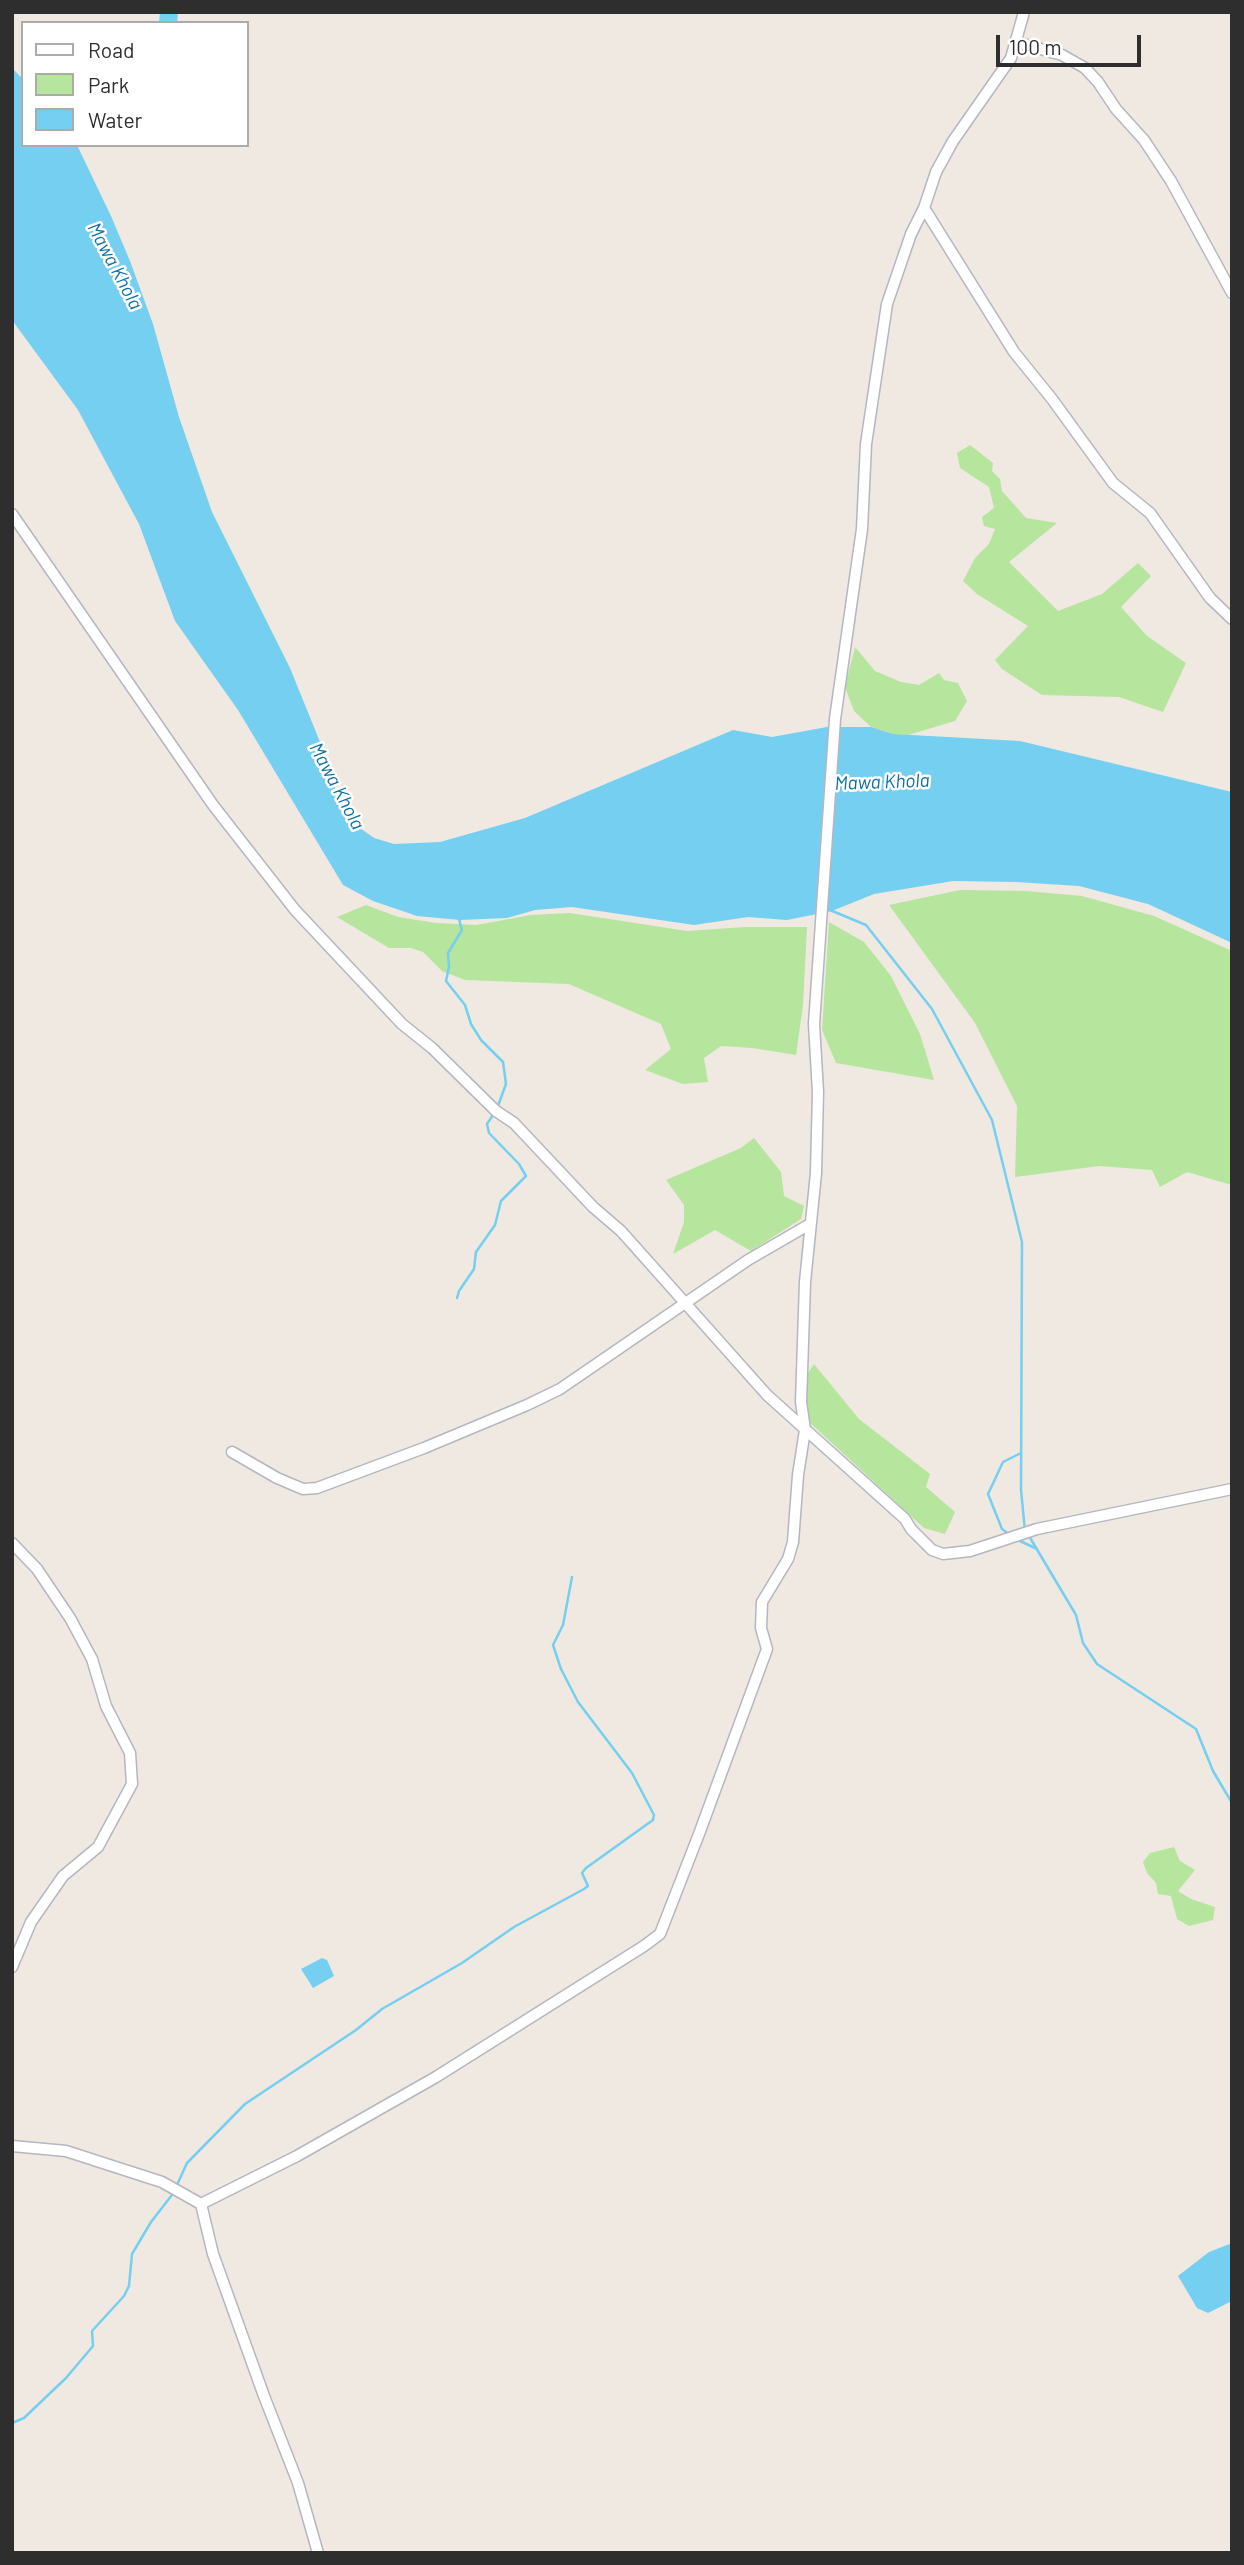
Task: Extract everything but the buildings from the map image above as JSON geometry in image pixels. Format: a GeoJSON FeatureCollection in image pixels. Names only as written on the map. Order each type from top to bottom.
{"type":"FeatureCollection","features":[{"type":"Feature","properties":{"kind":"street"},"geometry":{"type":"LineString","coordinates":[[201,2204],[298,2155],[436,2077],[596,1979],[660,1934],[767,1649],[761,1628],[762,1602],[788,1559],[793,1542],[798,1475],[805,1430],[801,1402],[810,1224],[816,1172],[818,1092],[814,1024],[835,719],[862,529],[866,444],[887,304],[936,172],[953,141],[1012,58],[1024,12]]}},
{"type":"Feature","properties":{"kind":"street"},"geometry":{"type":"LineString","coordinates":[[1016,42],[1062,55],[1084,68],[1098,82],[1116,110],[1144,140],[1171,181],[1232,293]]}},
{"type":"Feature","properties":{"kind":"street"},"geometry":{"type":"LineString","coordinates":[[924,208],[1014,352],[1113,483],[1150,513],[1210,598],[1232,619]]}},
{"type":"Feature","properties":{"kind":"street"},"geometry":{"type":"LineString","coordinates":[[12,514],[214,805],[295,910],[402,1024],[432,1048],[496,1111],[514,1123],[593,1208],[621,1231],[767,1395],[905,1519],[932,1550],[943,1553],[970,1551],[1037,1529],[1232,1489]]}},
{"type":"Feature","properties":{"kind":"street"},"geometry":{"type":"LineString","coordinates":[[232,1452],[276,1478],[303,1489],[317,1488],[424,1448],[560,1389],[748,1260],[810,1224]]}},
{"type":"Feature","properties":{"kind":"street"},"geometry":{"type":"LineString","coordinates":[[12,1543],[37,1569],[70,1618],[92,1659],[106,1706],[130,1754],[132,1784],[98,1847],[63,1876],[31,1922],[12,1967]]}},
{"type":"Feature","properties":{"kind":"street"},"geometry":{"type":"LineString","coordinates":[[12,2147],[66,2151],[162,2182],[201,2204],[217,2266],[298,2483],[318,2553]]}},
{"type":"Feature","properties":{"kind":"green space"},"geometry":{"type":"Polygon","coordinates":[[[970,445],[993,463],[992,471],[1000,479],[1002,491],[1026,518],[1057,523],[1009,562],[1058,611],[1102,594],[1138,563],[1151,576],[1121,607],[1147,636],[1186,663],[1163,712],[1119,697],[1042,695],[1002,669],[995,660],[1028,626],[977,594],[963,581],[975,558],[989,544],[995,529],[984,526],[982,517],[994,508],[989,487],[960,468],[957,453],[970,445]]]}},
{"type":"Feature","properties":{"kind":"green space"},"geometry":{"type":"Polygon","coordinates":[[[855,647],[875,671],[901,682],[919,685],[939,673],[944,680],[958,683],[967,701],[955,721],[908,735],[893,734],[871,727],[854,711],[845,687],[855,647]]]}},
{"type":"Feature","properties":{"kind":"green space"},"geometry":{"type":"Polygon","coordinates":[[[960,890],[1026,891],[1082,896],[1154,916],[1232,951],[1232,1185],[1187,1172],[1160,1187],[1152,1170],[1099,1166],[1015,1177],[1017,1106],[975,1023],[889,905],[960,890]]]}},
{"type":"Feature","properties":{"kind":"green space"},"geometry":{"type":"Polygon","coordinates":[[[366,905],[398,917],[476,925],[531,915],[570,913],[687,931],[807,927],[803,1005],[796,1055],[721,1046],[704,1058],[708,1082],[683,1084],[645,1070],[671,1049],[661,1024],[569,984],[465,980],[442,971],[423,952],[411,948],[389,948],[337,917],[366,905]]]}},
{"type":"Feature","properties":{"kind":"green space"},"geometry":{"type":"Polygon","coordinates":[[[829,922],[864,942],[891,976],[920,1034],[934,1080],[836,1063],[822,1030],[829,922]]]}},
{"type":"Feature","properties":{"kind":"green space"},"geometry":{"type":"Polygon","coordinates":[[[754,1138],[781,1172],[784,1196],[804,1206],[801,1219],[751,1251],[715,1230],[673,1254],[684,1222],[684,1205],[666,1180],[741,1148],[754,1138]]]}},
{"type":"Feature","properties":{"kind":"green space"},"geometry":{"type":"Polygon","coordinates":[[[814,1364],[859,1419],[930,1474],[926,1487],[955,1512],[945,1534],[924,1528],[807,1420],[806,1376],[814,1364]]]}},
{"type":"Feature","properties":{"kind":"green space"},"geometry":{"type":"Polygon","coordinates":[[[1174,1847],[1180,1861],[1195,1870],[1178,1891],[1191,1899],[1215,1907],[1213,1920],[1189,1926],[1177,1919],[1171,1896],[1158,1894],[1156,1883],[1147,1873],[1143,1862],[1150,1853],[1174,1847]]]}},
{"type":"Feature","properties":{"kind":"water","name":"Mawa Khola"},"geometry":{"type":"Polygon","coordinates":[[[12,68],[21,77],[21,147],[78,147],[111,216],[153,324],[179,417],[212,512],[290,668],[322,747],[330,780],[360,828],[374,838],[394,844],[440,842],[525,818],[733,730],[772,737],[827,727],[871,727],[893,734],[1020,741],[1232,792],[1232,943],[1148,904],[1079,886],[1016,882],[953,881],[874,894],[832,911],[787,920],[748,917],[694,925],[572,907],[535,910],[507,918],[460,920],[417,916],[373,901],[343,885],[238,710],[175,621],[139,524],[78,410],[12,320],[12,68]]]}},
{"type":"Feature","properties":{"kind":"water"},"geometry":{"type":"Polygon","coordinates":[[[322,1958],[327,1960],[334,1976],[313,1988],[301,1969],[322,1958]]]}},
{"type":"Feature","properties":{"kind":"water"},"geometry":{"type":"Polygon","coordinates":[[[1232,2243],[1232,2301],[1208,2313],[1197,2308],[1178,2276],[1209,2252],[1232,2243]]]}},
{"type":"Feature","properties":{"kind":"waterway"},"geometry":{"type":"LineString","coordinates":[[168,21],[169,12]]}},
{"type":"Feature","properties":{"kind":"waterway"},"geometry":{"type":"LineString","coordinates":[[830,910],[866,925],[932,1009],[992,1120],[1022,1242],[1021,1490],[1025,1531]]}},
{"type":"Feature","properties":{"kind":"waterway"},"geometry":{"type":"LineString","coordinates":[[459,919],[462,930],[448,953],[446,981],[465,1005],[471,1024],[481,1040],[503,1062],[506,1084],[498,1106]]}},
{"type":"Feature","properties":{"kind":"waterway"},"geometry":{"type":"LineString","coordinates":[[457,1298],[474,1269],[476,1252],[495,1225],[501,1201],[526,1176],[519,1164],[489,1133],[487,1124],[495,1112]]}},
{"type":"Feature","properties":{"kind":"waterway"},"geometry":{"type":"LineString","coordinates":[[1009,1534],[1002,1529],[988,1494],[1003,1462],[1021,1453]]}},
{"type":"Feature","properties":{"kind":"waterway"},"geometry":{"type":"LineString","coordinates":[[1029,1536],[1076,1615],[1083,1643],[1097,1664],[1196,1729],[1213,1771],[1232,1803]]}},
{"type":"Feature","properties":{"kind":"waterway"},"geometry":{"type":"LineString","coordinates":[[1018,1540],[1037,1549]]}},
{"type":"Feature","properties":{"kind":"waterway"},"geometry":{"type":"LineString","coordinates":[[177,2185],[187,2163],[245,2104],[356,2030],[382,2009],[462,1963],[514,1927],[584,1889],[588,1886],[582,1873],[586,1868],[653,1820],[654,1815],[632,1773],[578,1702],[561,1669],[553,1645],[563,1625],[572,1577]]}},
{"type":"Feature","properties":{"kind":"waterway"},"geometry":{"type":"LineString","coordinates":[[12,2423],[24,2418],[66,2378],[93,2346],[92,2331],[124,2296],[129,2286],[132,2254],[151,2222],[175,2191]]}}]}
